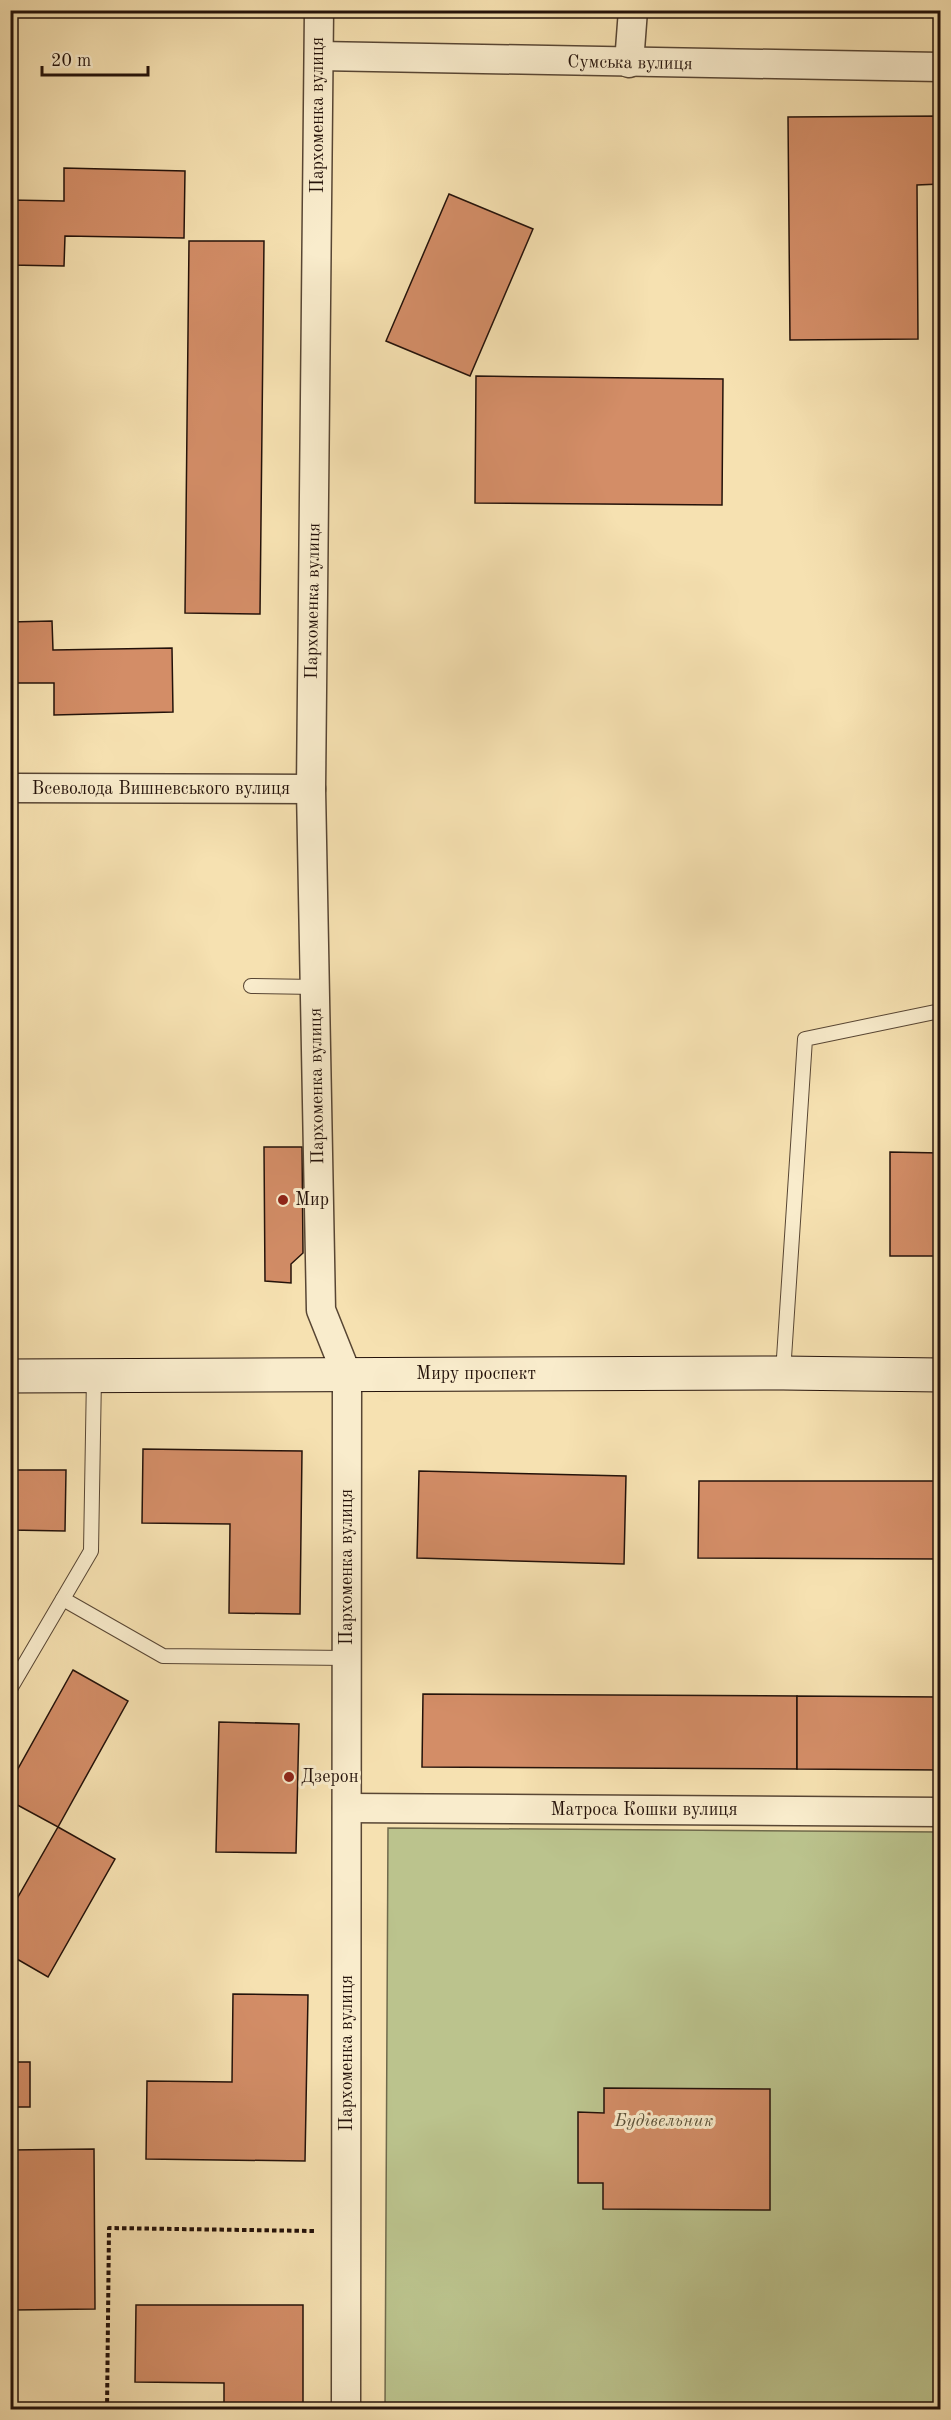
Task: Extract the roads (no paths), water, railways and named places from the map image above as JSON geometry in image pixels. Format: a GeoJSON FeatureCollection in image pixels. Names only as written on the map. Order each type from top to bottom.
{"type":"FeatureCollection","features":[{"type":"Feature","properties":{"kind":"main road","name":"Миру проспект"},"geometry":{"type":"LineString","coordinates":[[10,1376],[783,1372],[940,1375]]}},
{"type":"Feature","properties":{"kind":"street","name":"Пархоменка вулиця"},"geometry":{"type":"LineString","coordinates":[[319,10],[311,789],[321,1310],[347,1375],[346,2409]]}},
{"type":"Feature","properties":{"kind":"street"},"geometry":{"type":"LineString","coordinates":[[629,63],[633,10]]}},
{"type":"Feature","properties":{"kind":"street","name":"Сумська вулиця"},"geometry":{"type":"LineString","coordinates":[[319,56],[940,67]]}},
{"type":"Feature","properties":{"kind":"street","name":"Всеволода Вишневського вулиця"},"geometry":{"type":"LineString","coordinates":[[10,788],[311,789]]}},
{"type":"Feature","properties":{"kind":"street","name":"Матроса Кошки вулиця"},"geometry":{"type":"LineString","coordinates":[[348,1808],[940,1812]]}},
{"type":"Feature","properties":{"kind":"lane"},"geometry":{"type":"LineString","coordinates":[[251,986],[315,987]]}},
{"type":"Feature","properties":{"kind":"lane"},"geometry":{"type":"LineString","coordinates":[[783,1372],[805,1039],[940,1011]]}},
{"type":"Feature","properties":{"kind":"lane"},"geometry":{"type":"LineString","coordinates":[[10,1689],[92,1551],[94,1376]]}},
{"type":"Feature","properties":{"kind":"lane"},"geometry":{"type":"LineString","coordinates":[[63,1599],[163,1656],[347,1658]]}},
{"type":"Feature","properties":{"kind":"place","name":"Мир"},"geometry":{"type":"Point","coordinates":[283,1200]}},
{"type":"Feature","properties":{"kind":"place","name":"Дзерон"},"geometry":{"type":"Point","coordinates":[289,1777]}},
{"type":"Feature","properties":{"kind":"park label","name":"Будівельник"},"geometry":{"type":"Point","coordinates":[664,2121]}}]}
